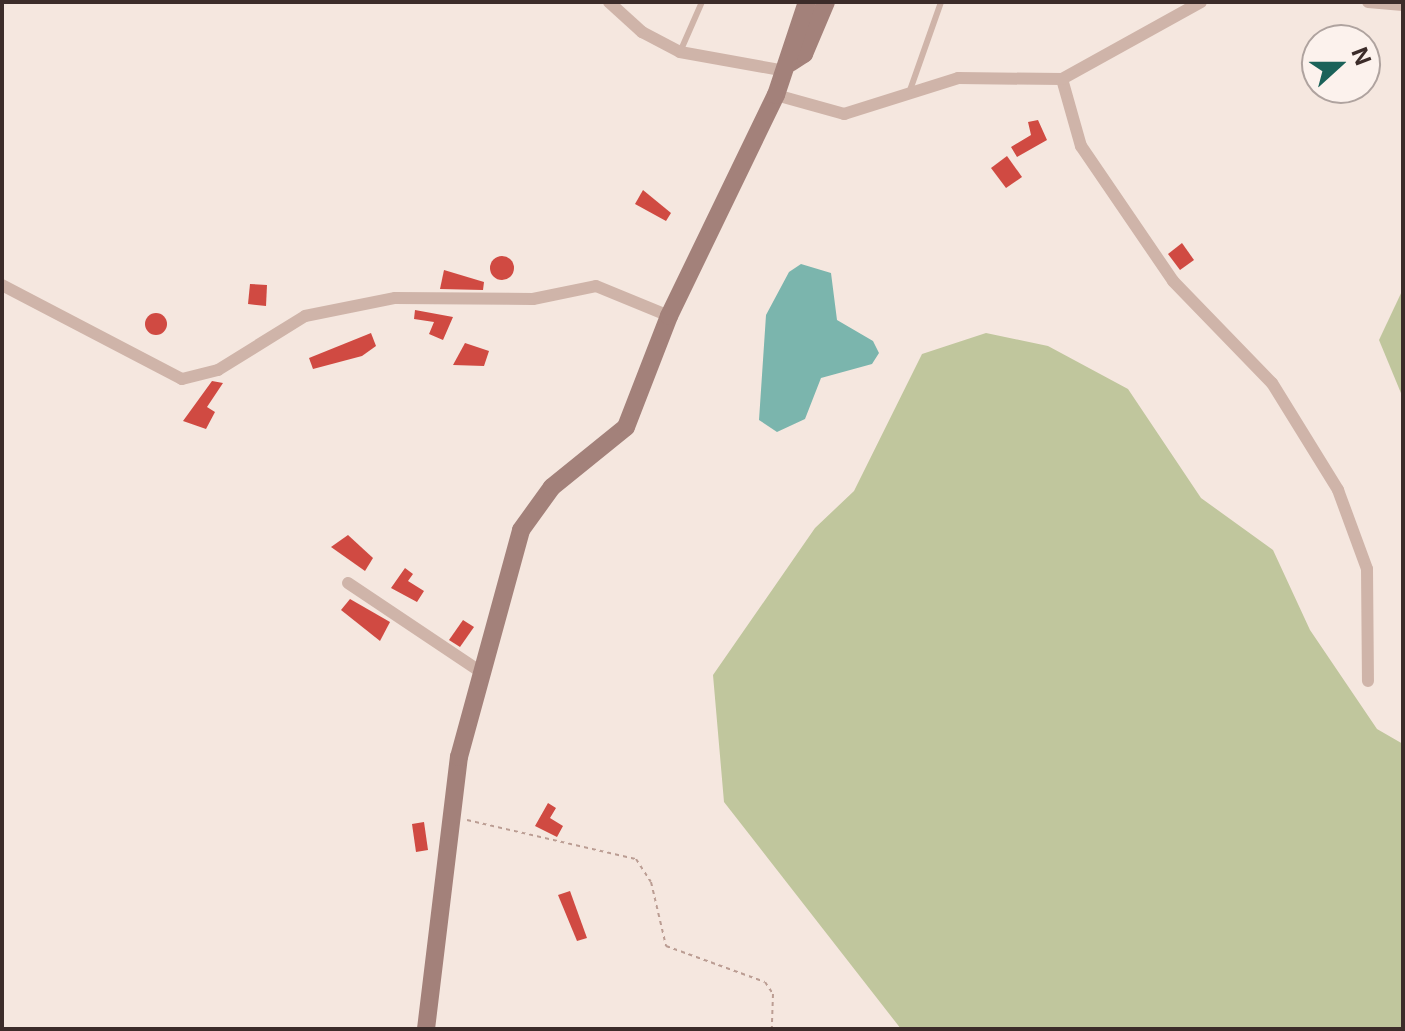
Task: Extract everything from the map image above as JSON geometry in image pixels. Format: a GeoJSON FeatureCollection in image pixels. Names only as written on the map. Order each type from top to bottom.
{"type":"FeatureCollection","features":[{"type":"Feature","properties":{"kind":"main road"},"geometry":{"type":"LineString","coordinates":[[426,1029],[459,757],[521,530],[552,487],[626,427],[669,316],[788,67],[807,2]]}},
{"type":"Feature","properties":{"kind":"main road"},"geometry":{"type":"LineString","coordinates":[[788,67],[804,54],[826,2]]}},
{"type":"Feature","properties":{"kind":"street"},"geometry":{"type":"LineString","coordinates":[[609,2],[642,32],[680,52],[788,67]]}},
{"type":"Feature","properties":{"kind":"street"},"geometry":{"type":"LineString","coordinates":[[776,95],[844,114],[958,78],[1062,79],[1201,2]]}},
{"type":"Feature","properties":{"kind":"street"},"geometry":{"type":"LineString","coordinates":[[1368,2],[1403,5]]}},
{"type":"Feature","properties":{"kind":"street"},"geometry":{"type":"LineString","coordinates":[[1062,79],[1081,146],[1173,281],[1272,383],[1338,490],[1367,569],[1368,681]]}},
{"type":"Feature","properties":{"kind":"street"},"geometry":{"type":"LineString","coordinates":[[2,285],[182,379],[218,370],[305,316],[395,298],[533,299],[596,286],[669,316]]}},
{"type":"Feature","properties":{"kind":"street"},"geometry":{"type":"LineString","coordinates":[[348,583],[481,672]]}},
{"type":"Feature","properties":{"kind":"lane"},"geometry":{"type":"LineString","coordinates":[[680,52],[702,2]]}},
{"type":"Feature","properties":{"kind":"lane"},"geometry":{"type":"LineString","coordinates":[[909,93],[941,2]]}},
{"type":"Feature","properties":{"kind":"path"},"geometry":{"type":"LineString","coordinates":[[454,818],[522,827],[636,859],[651,882],[666,946],[765,982],[773,994],[772,1029]]}},
{"type":"Feature","properties":{"kind":"green space"},"geometry":{"type":"Polygon","coordinates":[[[1403,289],[1403,398],[1379,340],[1403,289]]]}},
{"type":"Feature","properties":{"kind":"green space"},"geometry":{"type":"Polygon","coordinates":[[[986,333],[1048,346],[1128,389],[1201,498],[1273,550],[1310,630],[1377,729],[1403,744],[1403,1029],[901,1029],[724,802],[713,675],[815,528],[854,491],[922,354],[986,333]]]}},
{"type":"Feature","properties":{"kind":"water"},"geometry":{"type":"Polygon","coordinates":[[[801,264],[831,273],[837,320],[873,341],[879,353],[872,364],[821,378],[805,419],[777,432],[759,420],[766,315],[789,272],[801,264]]]}},
{"type":"Feature","properties":{"kind":"building"},"geometry":{"type":"Polygon","coordinates":[[[1038,120],[1047,140],[1017,157],[1011,147],[1031,135],[1028,122],[1038,120]]]}},
{"type":"Feature","properties":{"kind":"building"},"geometry":{"type":"Polygon","coordinates":[[[1007,156],[1022,177],[1006,188],[991,168],[1007,156]]]}},
{"type":"Feature","properties":{"kind":"building"},"geometry":{"type":"Polygon","coordinates":[[[643,190],[671,213],[666,221],[635,204],[643,190]]]}},
{"type":"Feature","properties":{"kind":"building"},"geometry":{"type":"Polygon","coordinates":[[[1182,243],[1194,260],[1180,270],[1168,254],[1182,243]]]}},
{"type":"Feature","properties":{"kind":"building"},"geometry":{"type":"Polygon","coordinates":[[[502,256],[513,263],[514,268],[507,279],[502,280],[491,273],[490,268],[497,257],[502,256]]]}},
{"type":"Feature","properties":{"kind":"building"},"geometry":{"type":"Polygon","coordinates":[[[444,270],[484,282],[483,290],[440,289],[444,270]]]}},
{"type":"Feature","properties":{"kind":"building"},"geometry":{"type":"Polygon","coordinates":[[[250,284],[267,285],[266,306],[248,304],[250,284]]]}},
{"type":"Feature","properties":{"kind":"building"},"geometry":{"type":"Polygon","coordinates":[[[415,310],[453,317],[443,340],[429,334],[434,322],[414,319],[415,310]]]}},
{"type":"Feature","properties":{"kind":"building"},"geometry":{"type":"Polygon","coordinates":[[[156,313],[164,316],[167,324],[164,332],[156,335],[148,332],[145,324],[148,316],[156,313]]]}},
{"type":"Feature","properties":{"kind":"building"},"geometry":{"type":"Polygon","coordinates":[[[371,333],[376,346],[362,356],[313,369],[309,358],[371,333]]]}},
{"type":"Feature","properties":{"kind":"building"},"geometry":{"type":"Polygon","coordinates":[[[465,343],[489,351],[484,366],[453,365],[465,343]]]}},
{"type":"Feature","properties":{"kind":"building"},"geometry":{"type":"Polygon","coordinates":[[[212,381],[223,383],[207,407],[215,412],[206,429],[183,421],[212,381]]]}},
{"type":"Feature","properties":{"kind":"building"},"geometry":{"type":"Polygon","coordinates":[[[348,535],[373,558],[365,571],[331,547],[348,535]]]}},
{"type":"Feature","properties":{"kind":"building"},"geometry":{"type":"Polygon","coordinates":[[[405,568],[413,574],[408,581],[424,591],[417,602],[391,588],[405,568]]]}},
{"type":"Feature","properties":{"kind":"building"},"geometry":{"type":"Polygon","coordinates":[[[350,599],[390,622],[380,641],[341,610],[350,599]]]}},
{"type":"Feature","properties":{"kind":"building"},"geometry":{"type":"Polygon","coordinates":[[[463,620],[474,627],[460,647],[449,640],[463,620]]]}},
{"type":"Feature","properties":{"kind":"building"},"geometry":{"type":"Polygon","coordinates":[[[548,803],[556,808],[550,818],[563,826],[557,837],[535,826],[548,803]]]}},
{"type":"Feature","properties":{"kind":"building"},"geometry":{"type":"Polygon","coordinates":[[[424,822],[428,850],[416,852],[412,824],[424,822]]]}},
{"type":"Feature","properties":{"kind":"building"},"geometry":{"type":"Polygon","coordinates":[[[570,891],[587,938],[577,941],[558,895],[570,891]]]}}]}
